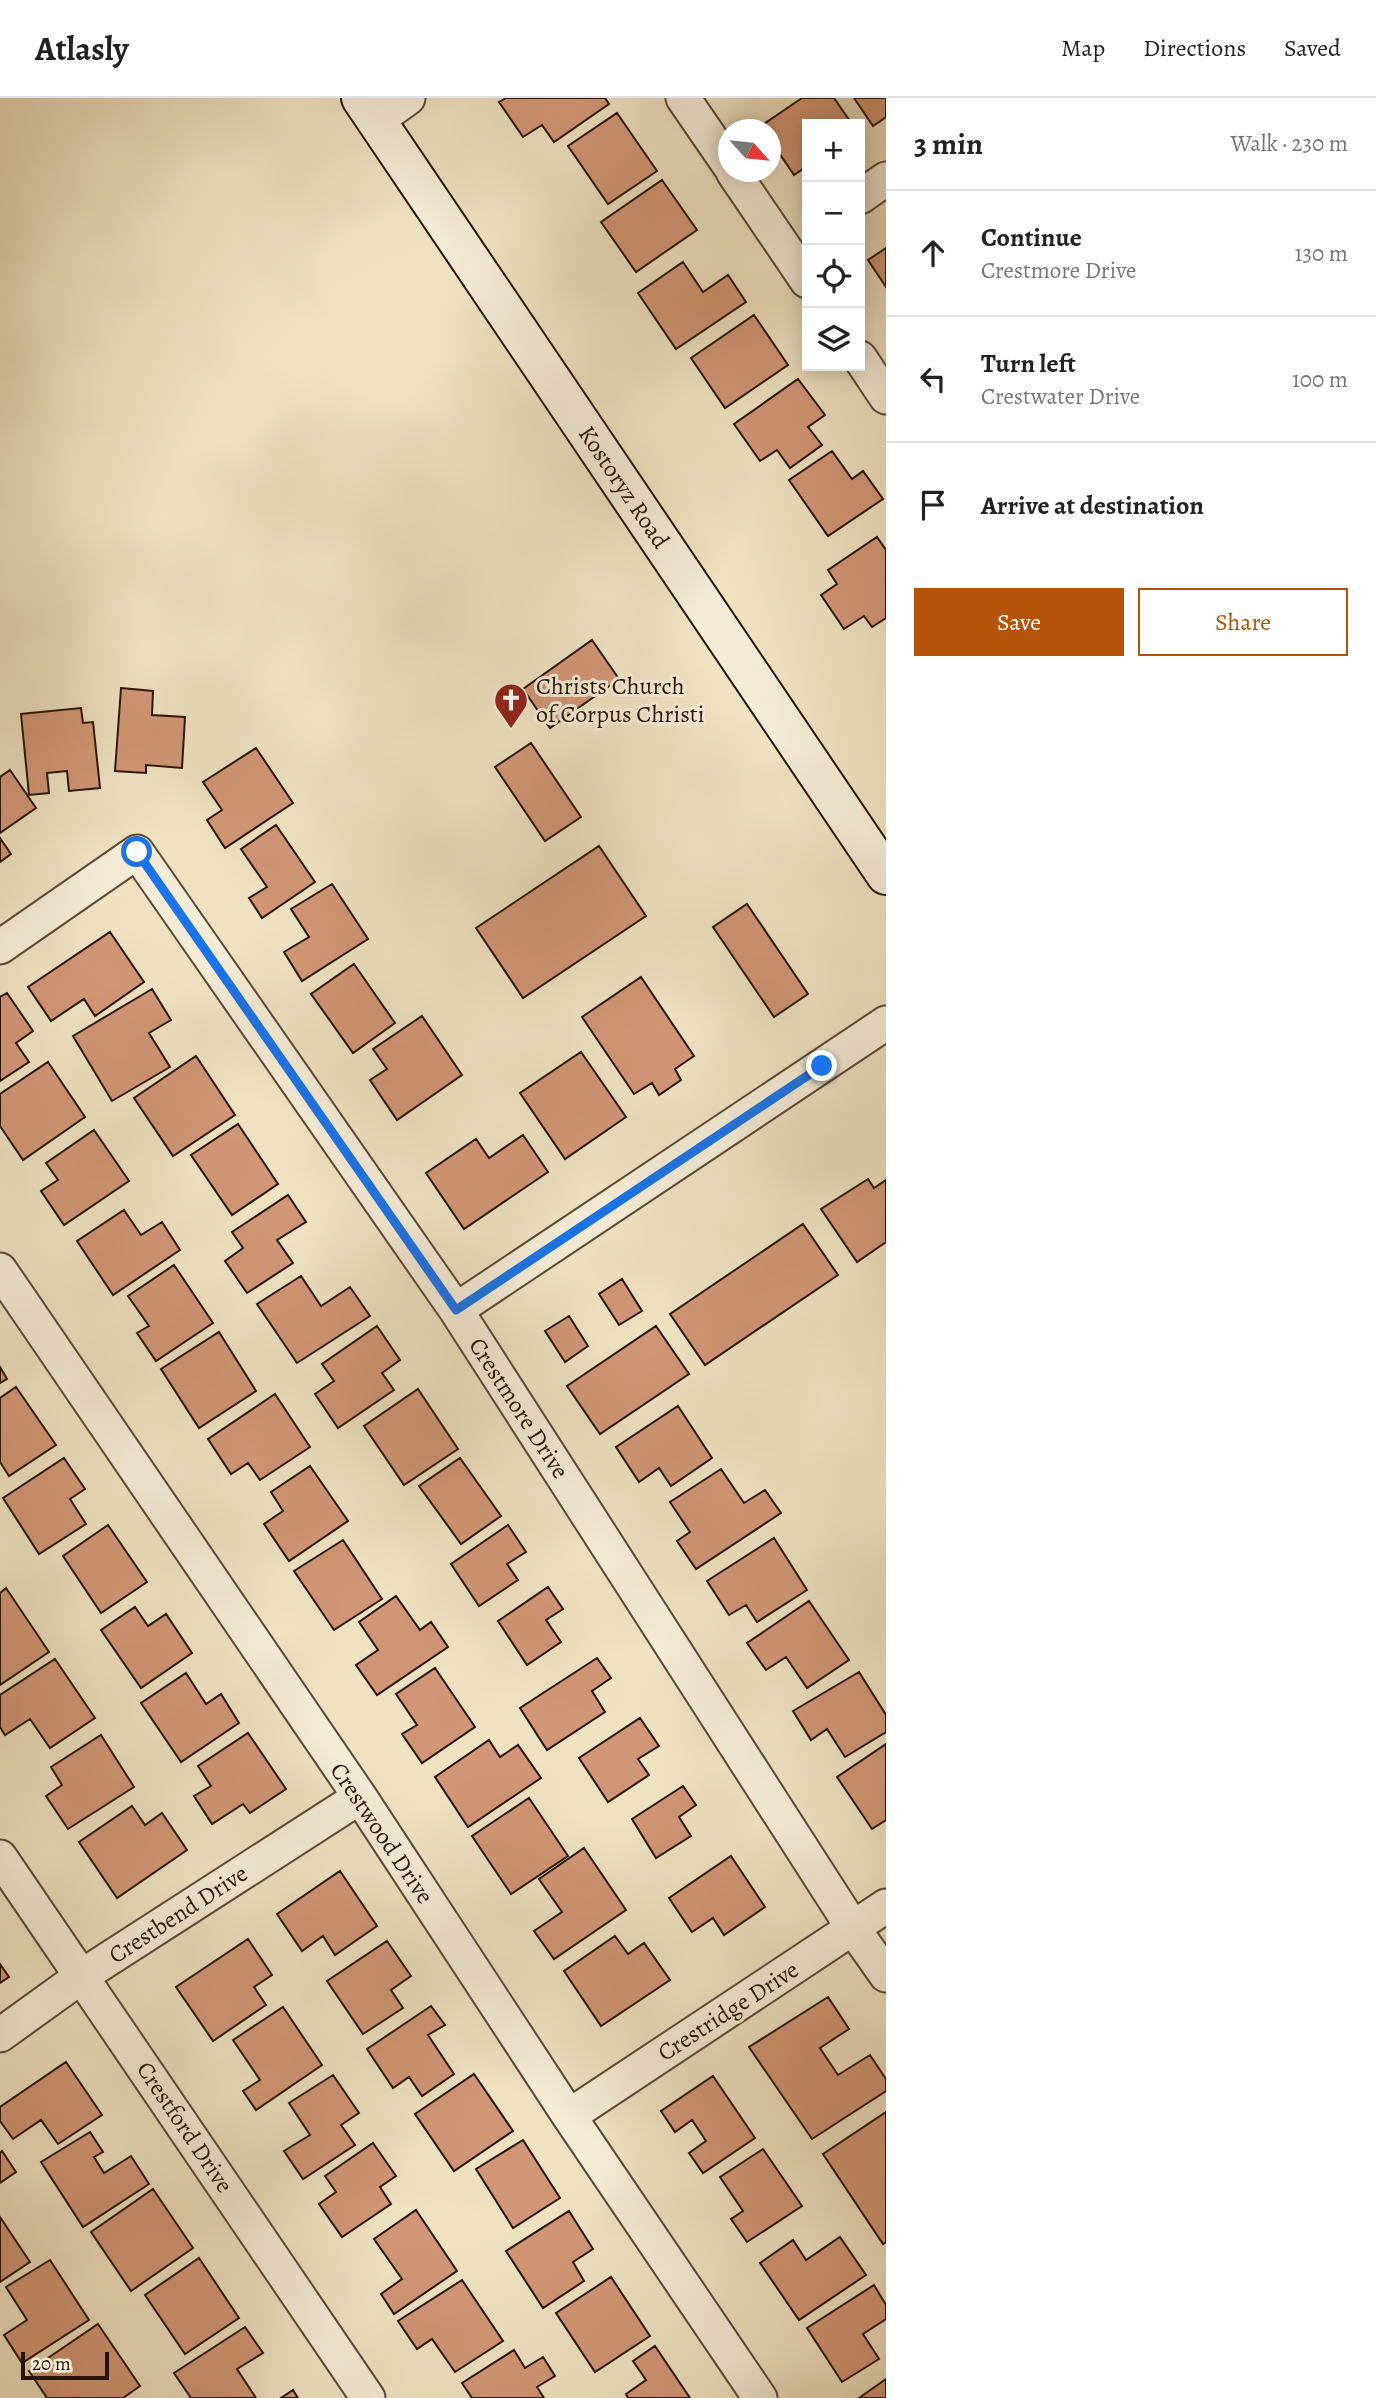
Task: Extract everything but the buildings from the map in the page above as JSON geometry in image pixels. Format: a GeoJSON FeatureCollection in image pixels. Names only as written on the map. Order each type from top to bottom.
{"type":"FeatureCollection","features":[{"type":"Feature","properties":{"kind":"main road","name":"Kostoryz Road"},"geometry":{"type":"LineString","coordinates":[[369,109],[886,875]]}},
{"type":"Feature","properties":{"kind":"street"},"geometry":{"type":"LineString","coordinates":[[369,109],[408,98]]}},
{"type":"Feature","properties":{"kind":"street"},"geometry":{"type":"LineString","coordinates":[[683,98],[718,149]]}},
{"type":"Feature","properties":{"kind":"street"},"geometry":{"type":"LineString","coordinates":[[865,194],[886,179]]}},
{"type":"Feature","properties":{"kind":"street"},"geometry":{"type":"LineString","coordinates":[[742,182],[796,241],[802,263]]}},
{"type":"Feature","properties":{"kind":"street"},"geometry":{"type":"LineString","coordinates":[[865,366],[886,397]]}},
{"type":"Feature","properties":{"kind":"street","name":"Crestmore Drive"},"geometry":{"type":"LineString","coordinates":[[0,947],[137,852],[456,1310],[853,1928],[886,1975]]}},
{"type":"Feature","properties":{"kind":"street"},"geometry":{"type":"LineString","coordinates":[[456,1310],[886,1023]]}},
{"type":"Feature","properties":{"kind":"street","name":"Crestwood Drive"},"geometry":{"type":"LineString","coordinates":[[0,1270],[360,1797],[569,2116],[760,2398]]}},
{"type":"Feature","properties":{"kind":"street","name":"Crestbend Drive"},"geometry":{"type":"LineString","coordinates":[[0,2035],[82,1976],[360,1797]]}},
{"type":"Feature","properties":{"kind":"street","name":"Crestford Drive"},"geometry":{"type":"LineString","coordinates":[[0,1857],[368,2398]]}},
{"type":"Feature","properties":{"kind":"street","name":"Crestridge Drive"},"geometry":{"type":"LineString","coordinates":[[569,2116],[886,1906]]}},
{"type":"Feature","properties":{"kind":"place","name":"Christs Church of Corpus Christi"},"geometry":{"type":"Point","coordinates":[511,730]}},
{"type":"Feature","properties":{"kind":"route"},"geometry":{"type":"LineString","coordinates":[[137,852],[456,1310],[822,1066]]}}]}
